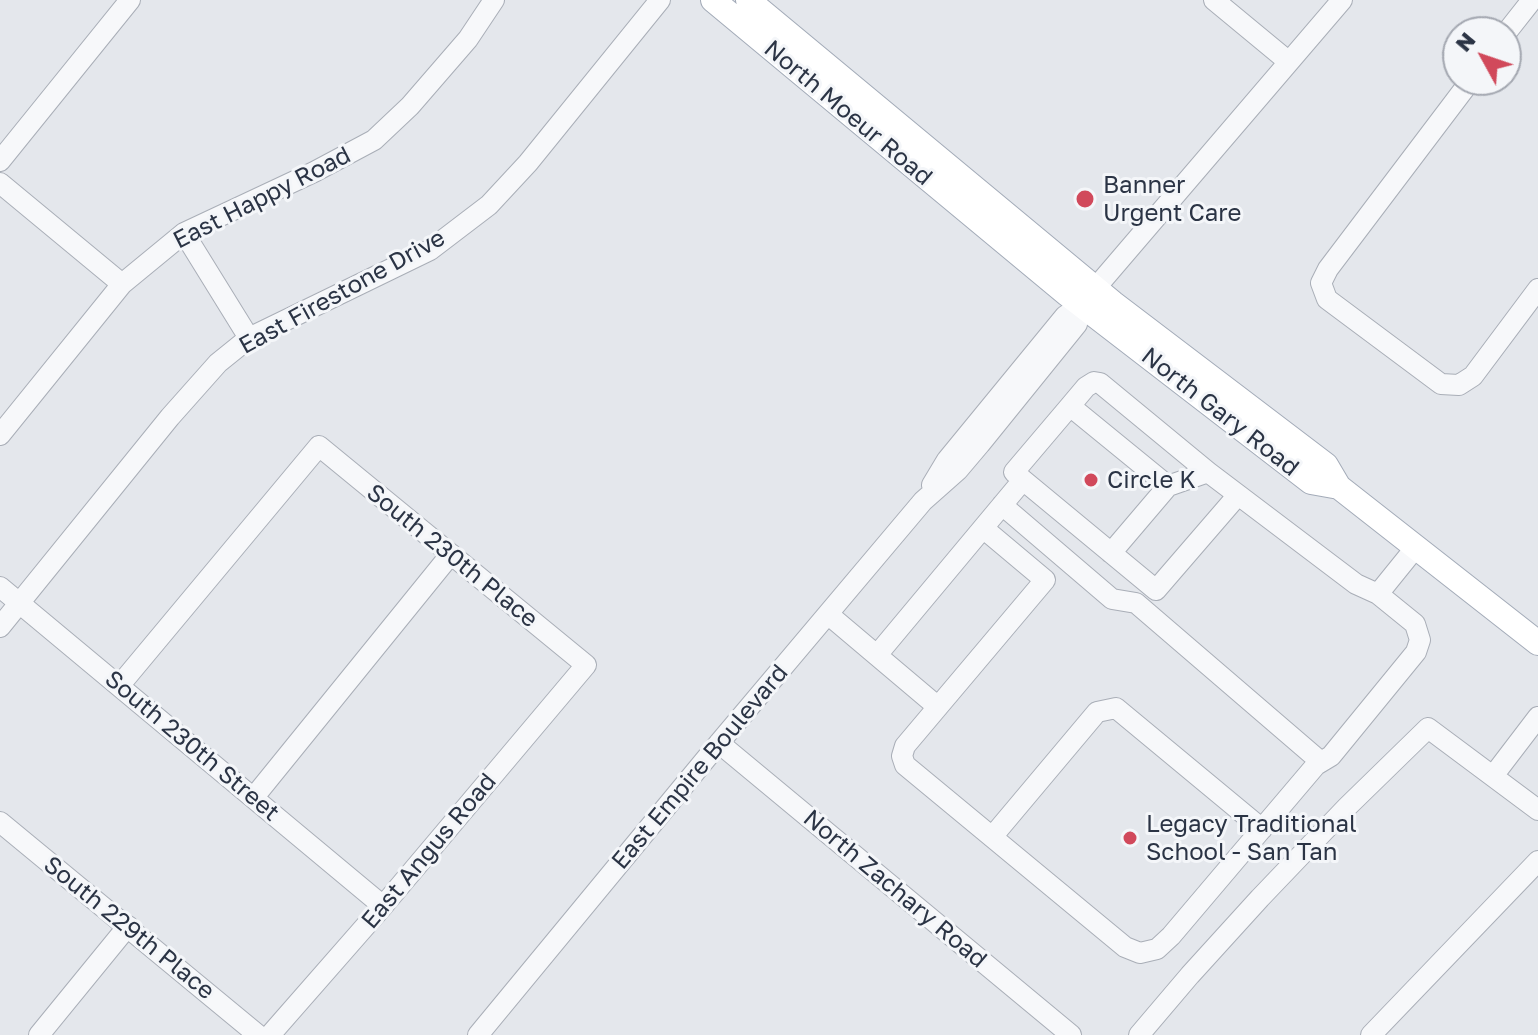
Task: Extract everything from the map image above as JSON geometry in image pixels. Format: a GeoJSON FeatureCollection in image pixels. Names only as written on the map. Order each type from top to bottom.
{"type":"FeatureCollection","features":[{"type":"Feature","properties":{"kind":"main road","name":"North Moeur Road"},"geometry":{"type":"LineString","coordinates":[[713,0],[984,226]]}},
{"type":"Feature","properties":{"kind":"main road","name":"North Gary Road"},"geometry":{"type":"LineString","coordinates":[[748,0],[1089,297],[1311,482],[1339,487],[1538,643]]}},
{"type":"Feature","properties":{"kind":"main road","name":"North Gary Road"},"geometry":{"type":"LineString","coordinates":[[984,226],[1089,297]]}},
{"type":"Feature","properties":{"kind":"street"},"geometry":{"type":"LineString","coordinates":[[0,161],[130,0]]}},
{"type":"Feature","properties":{"kind":"street","name":"East Happy Road"},"geometry":{"type":"LineString","coordinates":[[0,435],[122,284],[184,233],[374,140],[410,106],[468,39],[494,0]]}},
{"type":"Feature","properties":{"kind":"street","name":"East Firestone Drive"},"geometry":{"type":"LineString","coordinates":[[0,627],[170,417],[218,363],[249,338],[430,250],[489,205],[528,163],[660,0]]}},
{"type":"Feature","properties":{"kind":"street"},"geometry":{"type":"LineString","coordinates":[[1214,0],[1289,62]]}},
{"type":"Feature","properties":{"kind":"street","name":"East Empire Boulevard"},"geometry":{"type":"LineString","coordinates":[[478,1035],[923,501],[947,460],[1065,316],[1089,297],[1342,0]]}},
{"type":"Feature","properties":{"kind":"street"},"geometry":{"type":"LineString","coordinates":[[1519,16],[1532,0]]}},
{"type":"Feature","properties":{"kind":"street"},"geometry":{"type":"LineString","coordinates":[[1459,96],[1328,269],[1321,283],[1327,299],[1441,384],[1459,385],[1473,376],[1534,302]]}},
{"type":"Feature","properties":{"kind":"street"},"geometry":{"type":"LineString","coordinates":[[0,183],[122,284]]}},
{"type":"Feature","properties":{"kind":"street"},"geometry":{"type":"LineString","coordinates":[[184,233],[249,338]]}},
{"type":"Feature","properties":{"kind":"street"},"geometry":{"type":"LineString","coordinates":[[983,528],[1045,580],[905,746],[902,756],[905,765],[1125,947],[1140,953],[1157,949],[1171,936],[1321,762],[1331,756],[1416,652],[1420,640],[1415,624],[1378,594],[1356,584],[1238,495],[1100,383],[1094,382],[1086,387],[1014,472],[1156,590],[1238,495]]}},
{"type":"Feature","properties":{"kind":"street"},"geometry":{"type":"LineString","coordinates":[[1070,406],[1168,486]]}},
{"type":"Feature","properties":{"kind":"street","name":"South 230th Place"},"geometry":{"type":"LineString","coordinates":[[119,686],[319,446],[586,665]]}},
{"type":"Feature","properties":{"kind":"street"},"geometry":{"type":"LineString","coordinates":[[1111,553],[1168,486],[1208,472]]}},
{"type":"Feature","properties":{"kind":"street"},"geometry":{"type":"LineString","coordinates":[[877,655],[1023,480]]}},
{"type":"Feature","properties":{"kind":"street"},"geometry":{"type":"LineString","coordinates":[[1002,505],[1112,599],[1136,603],[1321,762]]}},
{"type":"Feature","properties":{"kind":"street"},"geometry":{"type":"LineString","coordinates":[[1378,594],[1416,547]]}},
{"type":"Feature","properties":{"kind":"street"},"geometry":{"type":"LineString","coordinates":[[254,797],[451,554]]}},
{"type":"Feature","properties":{"kind":"street","name":"South 230th Street"},"geometry":{"type":"LineString","coordinates":[[0,587],[383,906]]}},
{"type":"Feature","properties":{"kind":"street"},"geometry":{"type":"LineString","coordinates":[[829,615],[938,707]]}},
{"type":"Feature","properties":{"kind":"street","name":"East Angus Road"},"geometry":{"type":"LineString","coordinates":[[270,1035],[586,665]]}},
{"type":"Feature","properties":{"kind":"street"},"geometry":{"type":"LineString","coordinates":[[992,837],[1097,712],[1116,708],[1262,829]]}},
{"type":"Feature","properties":{"kind":"street"},"geometry":{"type":"LineString","coordinates":[[1493,776],[1538,717]]}},
{"type":"Feature","properties":{"kind":"street"},"geometry":{"type":"LineString","coordinates":[[1139,1035],[1260,898],[1428,728],[1538,810]]}},
{"type":"Feature","properties":{"kind":"street","name":"North Zachary Road"},"geometry":{"type":"LineString","coordinates":[[719,743],[1071,1035]]}},
{"type":"Feature","properties":{"kind":"street","name":"South 229th Place"},"geometry":{"type":"LineString","coordinates":[[0,822],[258,1035]]}},
{"type":"Feature","properties":{"kind":"street"},"geometry":{"type":"LineString","coordinates":[[1371,1035],[1538,861]]}},
{"type":"Feature","properties":{"kind":"street"},"geometry":{"type":"LineString","coordinates":[[39,1035],[128,926]]}},
{"type":"Feature","properties":{"kind":"place","name":"Banner Urgent Care"},"geometry":{"type":"Point","coordinates":[1085,199]}},
{"type":"Feature","properties":{"kind":"place","name":"Circle K"},"geometry":{"type":"Point","coordinates":[1091,480]}},
{"type":"Feature","properties":{"kind":"place","name":"Legacy Traditional School - San Tan"},"geometry":{"type":"Point","coordinates":[1130,838]}}]}
